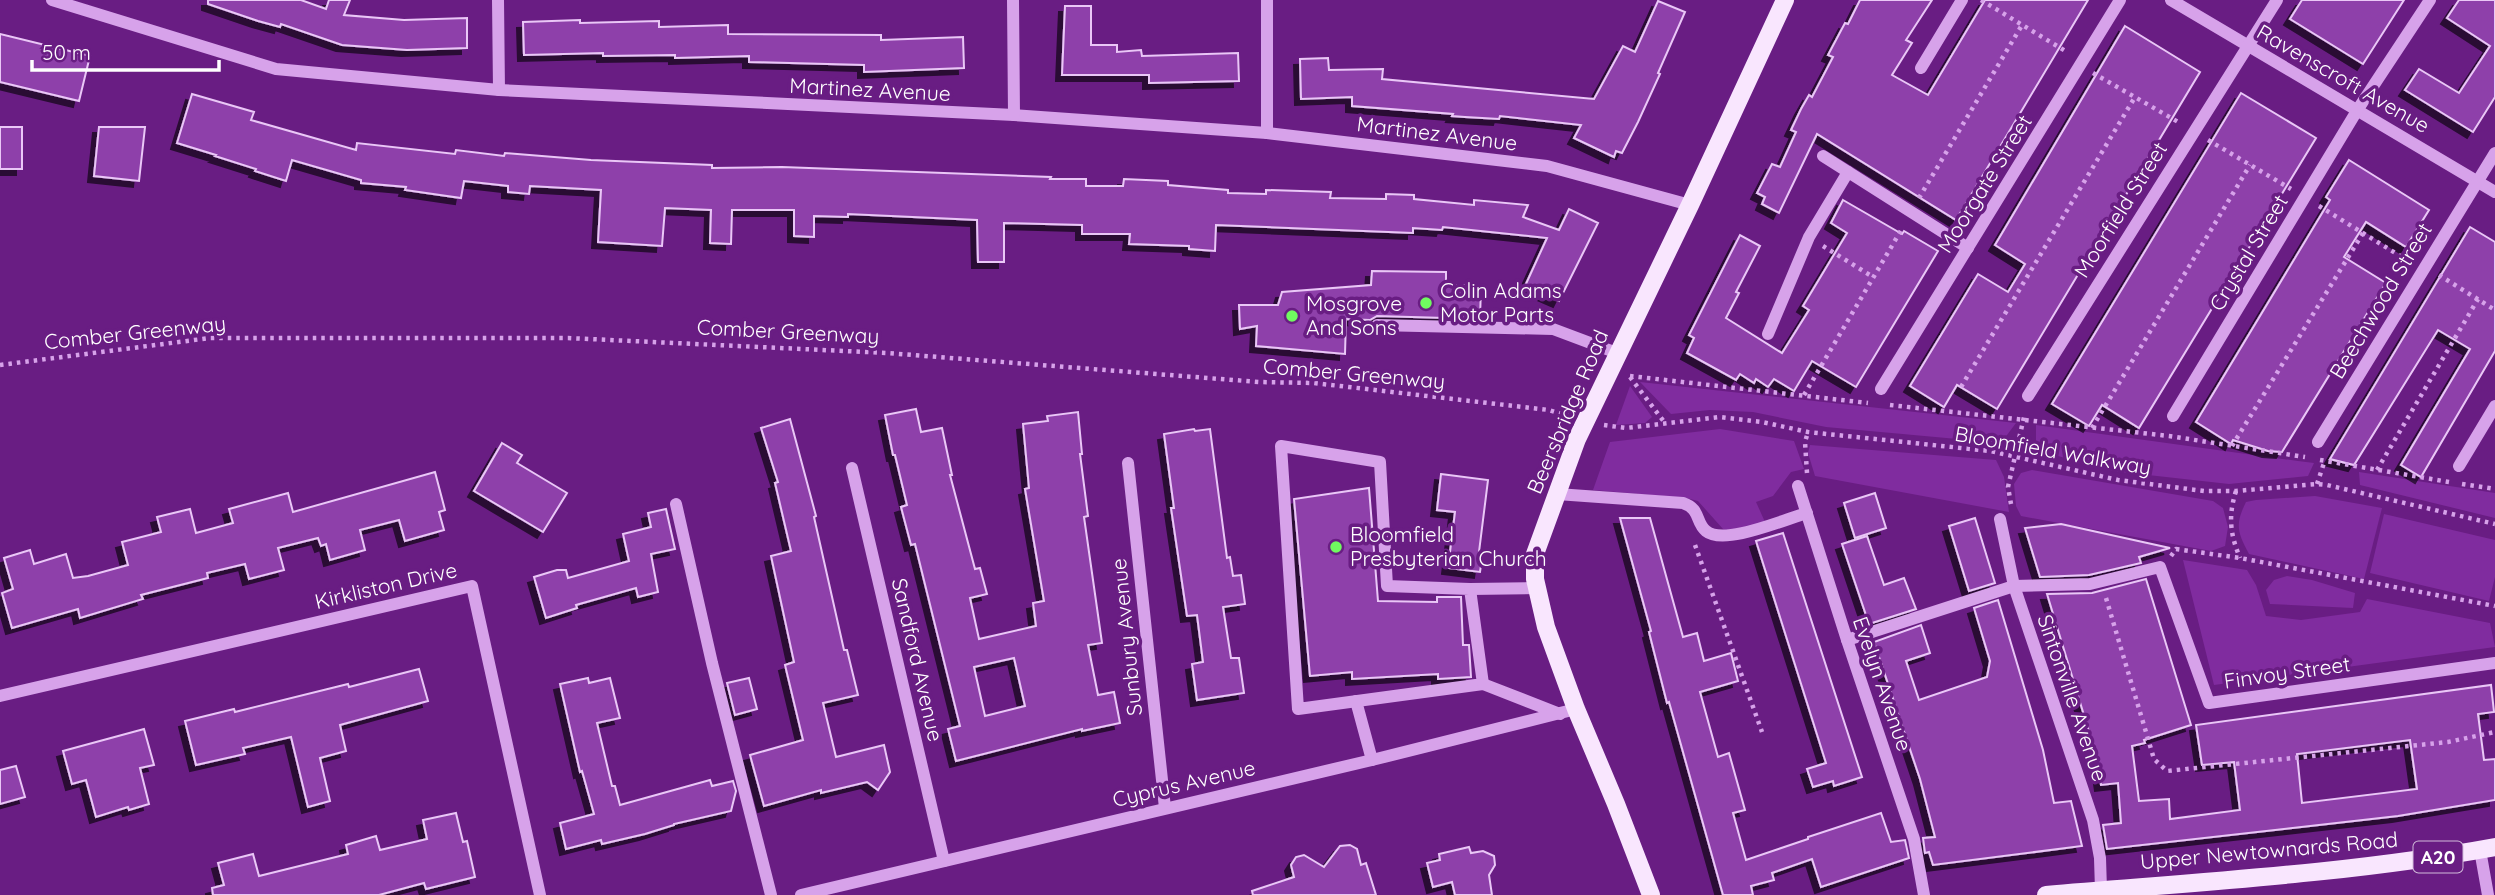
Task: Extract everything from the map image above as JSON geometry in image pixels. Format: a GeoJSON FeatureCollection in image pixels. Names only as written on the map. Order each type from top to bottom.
{"type":"FeatureCollection","features":[{"type":"Feature","properties":{"kind":"main road","name":"Beersbridge Road"},"geometry":{"type":"LineString","coordinates":[[1651,895],[1616,804],[1568,711],[1537,588],[1535,554],[1577,439],[1785,0]]}},
{"type":"Feature","properties":{"kind":"main road","name":"Upper Newtownards Road"},"geometry":{"type":"LineString","coordinates":[[2046,895],[2266,877],[2441,857],[2487,848]]}},
{"type":"Feature","properties":{"kind":"street","name":"Martinez Avenue"},"geometry":{"type":"LineString","coordinates":[[52,0],[276,69],[499,90],[1014,115],[1268,133],[1547,166],[1690,205]]}},
{"type":"Feature","properties":{"kind":"street"},"geometry":{"type":"LineString","coordinates":[[498,0],[499,90]]}},
{"type":"Feature","properties":{"kind":"street"},"geometry":{"type":"LineString","coordinates":[[1013,0],[1014,115]]}},
{"type":"Feature","properties":{"kind":"street"},"geometry":{"type":"LineString","coordinates":[[1267,0],[1268,133]]}},
{"type":"Feature","properties":{"kind":"street"},"geometry":{"type":"LineString","coordinates":[[1922,68],[1962,0]]}},
{"type":"Feature","properties":{"kind":"street","name":"Moorgate Street"},"geometry":{"type":"LineString","coordinates":[[1881,389],[2120,0]]}},
{"type":"Feature","properties":{"kind":"street","name":"Ravenscroft Avenue"},"geometry":{"type":"LineString","coordinates":[[2171,0],[2495,192]]}},
{"type":"Feature","properties":{"kind":"street","name":"Moorfield Street"},"geometry":{"type":"LineString","coordinates":[[2028,396],[2277,0]]}},
{"type":"Feature","properties":{"kind":"street","name":"Crystal Street"},"geometry":{"type":"LineString","coordinates":[[2173,416],[2358,109],[2430,0]]}},
{"type":"Feature","properties":{"kind":"street","name":"Beechwood Street"},"geometry":{"type":"LineString","coordinates":[[2318,442],[2495,153]]}},
{"type":"Feature","properties":{"kind":"street"},"geometry":{"type":"LineString","coordinates":[[1823,156],[1968,248]]}},
{"type":"Feature","properties":{"kind":"street"},"geometry":{"type":"LineString","coordinates":[[1768,334],[1809,237],[1848,172]]}},
{"type":"Feature","properties":{"kind":"street"},"geometry":{"type":"LineString","coordinates":[[1377,326],[1553,329],[1617,353]]}},
{"type":"Feature","properties":{"kind":"street"},"geometry":{"type":"LineString","coordinates":[[2459,466],[2495,406]]}},
{"type":"Feature","properties":{"kind":"street"},"geometry":{"type":"LineString","coordinates":[[1537,588],[1387,586],[1380,462],[1281,446],[1298,709],[1483,684],[1568,711]]}},
{"type":"Feature","properties":{"kind":"street","name":"Sunbury Avenue"},"geometry":{"type":"LineString","coordinates":[[1128,463],[1165,808]]}},
{"type":"Feature","properties":{"kind":"street","name":"Sandford Avenue"},"geometry":{"type":"LineString","coordinates":[[852,468],[944,861]]}},
{"type":"Feature","properties":{"kind":"street","name":"Evelyn Avenue"},"geometry":{"type":"LineString","coordinates":[[1798,486],[1914,839],[1924,895]]}},
{"type":"Feature","properties":{"kind":"street"},"geometry":{"type":"LineString","coordinates":[[1557,494],[1682,503],[1695,511],[1705,531],[1717,537],[1731,536],[1807,513]]}},
{"type":"Feature","properties":{"kind":"street"},"geometry":{"type":"LineString","coordinates":[[676,504],[712,663],[771,895]]}},
{"type":"Feature","properties":{"kind":"street","name":"Sintonville Avenue"},"geometry":{"type":"LineString","coordinates":[[2000,519],[2014,586],[2093,820],[2100,858],[2101,890]]}},
{"type":"Feature","properties":{"kind":"street"},"geometry":{"type":"LineString","coordinates":[[1847,640],[2014,586],[2090,584],[2161,567]]}},
{"type":"Feature","properties":{"kind":"street","name":"Finvoy Street"},"geometry":{"type":"LineString","coordinates":[[2161,567],[2209,703],[2495,663]]}},
{"type":"Feature","properties":{"kind":"street","name":"Kirkliston Drive"},"geometry":{"type":"LineString","coordinates":[[0,696],[472,586],[540,895]]}},
{"type":"Feature","properties":{"kind":"street"},"geometry":{"type":"LineString","coordinates":[[1470,589],[1483,684]]}},
{"type":"Feature","properties":{"kind":"street"},"geometry":{"type":"LineString","coordinates":[[1356,701],[1372,761]]}},
{"type":"Feature","properties":{"kind":"street","name":"Cyprus Avenue"},"geometry":{"type":"LineString","coordinates":[[801,895],[1372,761],[1568,711]]}},
{"type":"Feature","properties":{"kind":"street"},"geometry":{"type":"LineString","coordinates":[[2487,848],[2488,895]]}},
{"type":"Feature","properties":{"kind":"path"},"geometry":{"type":"LineString","coordinates":[[1981,0],[2135,97],[2495,310]]}},
{"type":"Feature","properties":{"kind":"path"},"geometry":{"type":"LineString","coordinates":[[1804,395],[2022,25]]}},
{"type":"Feature","properties":{"kind":"path"},"geometry":{"type":"LineString","coordinates":[[1961,387],[2135,97]]}},
{"type":"Feature","properties":{"kind":"path"},"geometry":{"type":"LineString","coordinates":[[2091,428],[2250,165]]}},
{"type":"Feature","properties":{"kind":"path"},"geometry":{"type":"LineString","coordinates":[[2232,446],[2363,233]]}},
{"type":"Feature","properties":{"kind":"path"},"geometry":{"type":"LineString","coordinates":[[1809,237],[1873,276]]}},
{"type":"Feature","properties":{"kind":"path"},"geometry":{"type":"LineString","coordinates":[[2377,471],[2478,299]]}},
{"type":"Feature","properties":{"kind":"path","name":"Comber Greenway"},"geometry":{"type":"LineString","coordinates":[[0,365],[210,338],[568,338],[887,353],[1259,382],[1314,383],[1549,410],[1572,417]]}},
{"type":"Feature","properties":{"kind":"path"},"geometry":{"type":"LineString","coordinates":[[1665,424],[1629,376],[2169,436],[2495,489]]}},
{"type":"Feature","properties":{"kind":"path"},"geometry":{"type":"LineString","coordinates":[[2000,519],[2014,517],[2008,487],[2028,396]]}},
{"type":"Feature","properties":{"kind":"path","name":"Bloomfield Walkway"},"geometry":{"type":"LineString","coordinates":[[1603,425],[1626,428],[1720,417],[1762,422],[1808,432],[1990,451],[2118,480],[2204,491],[2317,484],[2495,524]]}},
{"type":"Feature","properties":{"kind":"path"},"geometry":{"type":"LineString","coordinates":[[1798,486],[1808,471],[1805,442],[1808,432]]}},
{"type":"Feature","properties":{"kind":"path"},"geometry":{"type":"LineString","coordinates":[[2317,484],[2324,463],[2318,442]]}},
{"type":"Feature","properties":{"kind":"path"},"geometry":{"type":"LineString","coordinates":[[2236,491],[2230,526],[2240,558]]}},
{"type":"Feature","properties":{"kind":"path"},"geometry":{"type":"LineString","coordinates":[[1694,541],[1762,732]]}},
{"type":"Feature","properties":{"kind":"path"},"geometry":{"type":"LineString","coordinates":[[2161,567],[2176,550],[2240,558],[2495,606]]}},
{"type":"Feature","properties":{"kind":"path"},"geometry":{"type":"LineString","coordinates":[[2101,582],[2154,760],[2166,771],[2448,742],[2495,732]]}},
{"type":"Feature","properties":{"kind":"shaded area"},"geometry":{"type":"Polygon","coordinates":[[[1640,382],[2016,423],[2001,443],[1826,427],[1753,412],[1710,410],[1671,414],[1640,382]]]}},
{"type":"Feature","properties":{"kind":"shaded area"},"geometry":{"type":"Polygon","coordinates":[[[1630,386],[1652,417],[1645,423],[1616,425],[1630,386]]]}},
{"type":"Feature","properties":{"kind":"shaded area"},"geometry":{"type":"Polygon","coordinates":[[[2036,425],[2314,463],[2308,476],[2229,484],[2112,471],[2040,451],[2036,448],[2036,425]]]}},
{"type":"Feature","properties":{"kind":"shaded area"},"geometry":{"type":"Polygon","coordinates":[[[1720,429],[1794,441],[1804,469],[1791,472],[1773,496],[1756,502],[1765,522],[1731,531],[1723,529],[1698,501],[1593,490],[1610,442],[1720,429]]]}},
{"type":"Feature","properties":{"kind":"shaded area"},"geometry":{"type":"Polygon","coordinates":[[[1810,445],[1996,460],[2004,477],[2009,512],[1815,476],[1808,453],[1810,445]]]}},
{"type":"Feature","properties":{"kind":"shaded area"},"geometry":{"type":"Polygon","coordinates":[[[2032,470],[2213,501],[2223,508],[2228,527],[2225,546],[2211,551],[2021,516],[2016,506],[2014,484],[2021,473],[2032,470]]]}},
{"type":"Feature","properties":{"kind":"shaded area"},"geometry":{"type":"Polygon","coordinates":[[[2359,472],[2495,493],[2495,518],[2360,485],[2359,472]]]}},
{"type":"Feature","properties":{"kind":"shaded area"},"geometry":{"type":"Polygon","coordinates":[[[2315,496],[2382,508],[2364,579],[2249,554],[2239,528],[2240,516],[2246,502],[2315,496]]]}},
{"type":"Feature","properties":{"kind":"shaded area"},"geometry":{"type":"Polygon","coordinates":[[[2384,514],[2495,540],[2495,577],[2489,601],[2370,573],[2384,514]]]}},
{"type":"Feature","properties":{"kind":"shaded area"},"geometry":{"type":"Polygon","coordinates":[[[2183,560],[2247,570],[2256,585],[2266,616],[2301,620],[2360,612],[2367,599],[2490,623],[2495,647],[2214,685],[2183,560]]]}},
{"type":"Feature","properties":{"kind":"shaded area"},"geometry":{"type":"Polygon","coordinates":[[[2287,576],[2312,580],[2355,593],[2353,608],[2270,604],[2266,590],[2274,580],[2287,576]]]}},
{"type":"Feature","properties":{"kind":"building"},"geometry":{"type":"Polygon","coordinates":[[[208,0],[301,0],[326,9],[329,0],[350,0],[344,15],[404,20],[467,18],[467,48],[407,50],[342,45],[281,24],[280,27],[258,21],[208,4],[208,0]]]}},
{"type":"Feature","properties":{"kind":"building"},"geometry":{"type":"Polygon","coordinates":[[[1860,0],[1932,0],[1906,40],[1912,43],[1892,75],[1928,95],[1985,0],[2088,0],[1956,220],[1817,134],[1779,213],[1762,204],[1765,197],[1757,193],[1772,164],[1780,167],[1796,132],[1791,130],[1801,109],[1809,95],[1812,97],[1833,57],[1828,55],[1860,0]]]}},
{"type":"Feature","properties":{"kind":"building"},"geometry":{"type":"Polygon","coordinates":[[[2302,0],[2404,0],[2363,64],[2290,19],[2302,0]]]}},
{"type":"Feature","properties":{"kind":"building"},"geometry":{"type":"Polygon","coordinates":[[[2459,0],[2495,0],[2495,97],[2473,132],[2405,90],[2419,69],[2459,93],[2490,46],[2447,18],[2459,0]]]}},
{"type":"Feature","properties":{"kind":"building"},"geometry":{"type":"Polygon","coordinates":[[[1658,1],[1685,12],[1638,122],[1622,153],[1616,151],[1614,157],[1574,138],[1581,125],[1500,116],[1499,119],[1465,117],[1352,106],[1352,97],[1301,99],[1300,59],[1328,58],[1329,70],[1383,69],[1382,79],[1594,99],[1623,46],[1635,52],[1658,1]]]}},
{"type":"Feature","properties":{"kind":"building"},"geometry":{"type":"Polygon","coordinates":[[[1065,6],[1091,6],[1091,45],[1117,45],[1117,52],[1141,50],[1142,56],[1238,53],[1239,81],[1149,83],[1149,75],[1062,75],[1065,6]]]}},
{"type":"Feature","properties":{"kind":"building"},"geometry":{"type":"Polygon","coordinates":[[[580,20],[580,23],[659,21],[659,27],[728,25],[728,34],[881,35],[881,40],[963,37],[964,68],[864,72],[864,65],[749,62],[749,56],[675,58],[675,55],[603,56],[603,53],[524,55],[523,22],[580,20]]]}},
{"type":"Feature","properties":{"kind":"building"},"geometry":{"type":"Polygon","coordinates":[[[2125,26],[2200,72],[1997,409],[1957,385],[1944,407],[1910,386],[1978,274],[2008,292],[2025,264],[1995,245],[2125,26]]]}},
{"type":"Feature","properties":{"kind":"building"},"geometry":{"type":"Polygon","coordinates":[[[0,34],[90,56],[79,101],[0,82],[0,34]]]}},
{"type":"Feature","properties":{"kind":"building"},"geometry":{"type":"Polygon","coordinates":[[[2241,93],[2316,138],[2139,428],[2102,405],[2089,426],[2052,404],[2241,93]]]}},
{"type":"Feature","properties":{"kind":"building"},"geometry":{"type":"Polygon","coordinates":[[[192,94],[254,112],[251,120],[356,150],[357,143],[455,154],[456,150],[504,156],[505,153],[712,165],[712,168],[782,167],[1051,177],[1050,179],[1086,179],[1086,186],[1123,186],[1124,179],[1168,181],[1168,185],[1228,190],[1228,193],[1266,194],[1266,190],[1331,192],[1330,198],[1386,199],[1386,194],[1414,195],[1414,199],[1474,205],[1474,200],[1528,205],[1523,217],[1559,230],[1569,209],[1598,223],[1559,301],[1525,286],[1547,238],[1443,227],[1442,230],[1413,228],[1413,233],[1216,225],[1215,251],[1189,249],[1189,246],[1129,244],[1130,234],[1082,234],[1082,225],[1004,223],[1004,262],[978,262],[977,220],[848,214],[848,217],[814,216],[814,237],[794,236],[794,210],[732,210],[731,244],[710,243],[711,210],[665,208],[662,246],[598,242],[601,190],[530,186],[529,194],[508,192],[508,186],[464,181],[461,198],[405,190],[406,187],[361,183],[361,180],[292,160],[286,181],[177,143],[192,94]]]}},
{"type":"Feature","properties":{"kind":"building"},"geometry":{"type":"Polygon","coordinates":[[[0,127],[22,127],[22,169],[0,169],[0,127]]]}},
{"type":"Feature","properties":{"kind":"building"},"geometry":{"type":"Polygon","coordinates":[[[99,127],[145,127],[139,181],[94,176],[99,127]]]}},
{"type":"Feature","properties":{"kind":"building"},"geometry":{"type":"Polygon","coordinates":[[[2349,160],[2429,210],[2406,247],[2366,222],[2344,257],[2386,283],[2282,452],[2268,451],[2233,440],[2231,444],[2196,422],[2330,200],[2326,197],[2349,160]]]}},
{"type":"Feature","properties":{"kind":"building"},"geometry":{"type":"Polygon","coordinates":[[[1843,200],[1938,251],[1856,387],[1812,361],[1794,391],[1774,379],[1768,387],[1756,379],[1754,383],[1740,374],[1736,380],[1687,353],[1694,338],[1689,335],[1740,235],[1760,246],[1726,318],[1782,353],[1809,310],[1803,306],[1847,233],[1831,223],[1843,200]]]}},
{"type":"Feature","properties":{"kind":"building"},"geometry":{"type":"Polygon","coordinates":[[[2470,227],[2495,242],[2495,351],[2421,477],[2401,465],[2470,349],[2438,330],[2354,465],[2330,459],[2470,227]]]}},
{"type":"Feature","properties":{"kind":"building"},"geometry":{"type":"Polygon","coordinates":[[[1372,271],[1446,272],[1446,285],[1481,286],[1480,319],[1377,316],[1370,320],[1346,319],[1345,354],[1256,346],[1257,326],[1240,329],[1239,305],[1278,305],[1282,292],[1371,285],[1372,271]]]}},
{"type":"Feature","properties":{"kind":"building"},"geometry":{"type":"Polygon","coordinates":[[[916,409],[921,432],[942,428],[950,475],[975,569],[980,568],[987,594],[970,598],[979,639],[1036,626],[1033,603],[1044,601],[1025,489],[1029,488],[1023,424],[1048,421],[1047,416],[1078,412],[1088,516],[1084,517],[1102,643],[1088,645],[1098,695],[1114,692],[1120,723],[1082,729],[956,761],[948,729],[960,726],[915,544],[911,545],[901,507],[907,505],[885,415],[916,409]],[[1014,658],[974,667],[985,716],[1025,706],[1014,658]]]}},
{"type":"Feature","properties":{"kind":"building"},"geometry":{"type":"Polygon","coordinates":[[[790,419],[816,516],[814,517],[844,650],[847,650],[858,695],[823,703],[836,757],[884,745],[890,772],[878,790],[867,782],[821,793],[821,790],[764,806],[750,755],[803,740],[785,665],[794,662],[771,556],[791,551],[775,483],[778,482],[761,428],[790,419]]]}},
{"type":"Feature","properties":{"kind":"building"},"geometry":{"type":"Polygon","coordinates":[[[1210,429],[1227,558],[1230,557],[1233,576],[1241,575],[1245,604],[1223,607],[1231,658],[1239,658],[1244,693],[1197,700],[1192,664],[1203,662],[1197,615],[1187,616],[1171,508],[1174,508],[1164,434],[1210,429]]]}},
{"type":"Feature","properties":{"kind":"building"},"geometry":{"type":"Polygon","coordinates":[[[502,443],[522,455],[517,463],[567,493],[543,532],[474,491],[502,443]]]}},
{"type":"Feature","properties":{"kind":"building"},"geometry":{"type":"Polygon","coordinates":[[[435,472],[445,510],[439,512],[444,530],[405,541],[399,520],[360,530],[365,550],[330,560],[326,544],[321,546],[318,538],[278,548],[284,570],[249,579],[245,564],[207,573],[208,578],[141,595],[143,599],[80,618],[78,609],[12,628],[2,593],[13,589],[4,558],[30,550],[34,564],[66,554],[73,578],[88,576],[128,565],[122,542],[161,532],[157,517],[190,509],[196,533],[233,523],[229,509],[288,493],[293,512],[435,472]]]}},
{"type":"Feature","properties":{"kind":"building"},"geometry":{"type":"Polygon","coordinates":[[[1441,474],[1488,480],[1479,552],[1483,552],[1480,572],[1448,568],[1455,512],[1437,510],[1441,474]]]}},
{"type":"Feature","properties":{"kind":"building","name":"Bloomfield Presbyterian Church"},"geometry":{"type":"Polygon","coordinates":[[[1369,488],[1378,601],[1437,602],[1437,597],[1461,597],[1463,645],[1469,645],[1471,677],[1438,679],[1438,674],[1352,679],[1352,672],[1310,676],[1294,499],[1369,488]]]}},
{"type":"Feature","properties":{"kind":"building"},"geometry":{"type":"Polygon","coordinates":[[[1875,493],[1886,528],[1855,538],[1844,503],[1875,493]]]}},
{"type":"Feature","properties":{"kind":"building"},"geometry":{"type":"Polygon","coordinates":[[[666,509],[675,549],[651,554],[658,592],[638,597],[636,588],[576,605],[577,608],[546,618],[534,577],[566,570],[568,578],[629,561],[623,534],[651,527],[648,513],[666,509]]]}},
{"type":"Feature","properties":{"kind":"building"},"geometry":{"type":"Polygon","coordinates":[[[1620,518],[1650,518],[1683,637],[1697,633],[1704,661],[1731,653],[1738,681],[1700,692],[1718,757],[1729,753],[1745,810],[1733,813],[1746,860],[1881,813],[1891,842],[1905,840],[1909,858],[1821,887],[1812,859],[1772,873],[1774,880],[1751,886],[1753,895],[1723,895],[1669,702],[1667,703],[1649,632],[1651,631],[1620,518]]]}},
{"type":"Feature","properties":{"kind":"building"},"geometry":{"type":"Polygon","coordinates":[[[1975,518],[1995,583],[1969,591],[1949,526],[1975,518]]]}},
{"type":"Feature","properties":{"kind":"building"},"geometry":{"type":"Polygon","coordinates":[[[2061,524],[2170,548],[2139,557],[2141,563],[2089,575],[2040,577],[2025,528],[2061,524]]]}},
{"type":"Feature","properties":{"kind":"building"},"geometry":{"type":"Polygon","coordinates":[[[1783,533],[1862,777],[1834,786],[1833,781],[1813,787],[1807,769],[1826,763],[1756,541],[1783,533]]]}},
{"type":"Feature","properties":{"kind":"building"},"geometry":{"type":"Polygon","coordinates":[[[1867,536],[1884,585],[1904,578],[1916,609],[1869,624],[1842,544],[1867,536]]]}},
{"type":"Feature","properties":{"kind":"building"},"geometry":{"type":"Polygon","coordinates":[[[2146,579],[2191,725],[2132,746],[2139,801],[2169,799],[2170,819],[2240,810],[2234,762],[2202,765],[2196,725],[2491,685],[2494,712],[2478,714],[2484,760],[2495,759],[2495,800],[2398,816],[2107,849],[2103,825],[2121,823],[2118,783],[2101,785],[2097,758],[2047,594],[2092,593],[2146,579]],[[2410,740],[2297,754],[2302,803],[2417,789],[2410,740]]]}},
{"type":"Feature","properties":{"kind":"building"},"geometry":{"type":"Polygon","coordinates":[[[1998,600],[2043,750],[2054,803],[2071,801],[2082,846],[1933,865],[1929,852],[1925,853],[1923,838],[1935,837],[1920,779],[1874,642],[1921,625],[1930,653],[1906,661],[1919,700],[1987,677],[1990,661],[1974,608],[1998,600]]]}},
{"type":"Feature","properties":{"kind":"building"},"geometry":{"type":"Polygon","coordinates":[[[419,669],[428,701],[340,725],[346,751],[320,758],[330,801],[308,807],[291,737],[243,748],[245,754],[196,765],[185,721],[234,709],[235,712],[348,684],[349,687],[419,669]]]}},
{"type":"Feature","properties":{"kind":"building"},"geometry":{"type":"Polygon","coordinates":[[[588,678],[589,683],[610,678],[620,718],[597,723],[612,786],[615,786],[620,805],[710,780],[712,786],[733,781],[736,791],[731,811],[602,844],[601,840],[566,849],[560,823],[594,814],[582,771],[580,772],[560,684],[588,678]]]}},
{"type":"Feature","properties":{"kind":"building"},"geometry":{"type":"Polygon","coordinates":[[[749,678],[757,709],[735,715],[727,683],[749,678]]]}},
{"type":"Feature","properties":{"kind":"building"},"geometry":{"type":"Polygon","coordinates":[[[144,729],[154,765],[140,768],[149,804],[96,817],[86,780],[72,784],[63,751],[144,729]]]}},
{"type":"Feature","properties":{"kind":"building"},"geometry":{"type":"Polygon","coordinates":[[[16,766],[25,797],[0,804],[0,770],[16,766]]]}},
{"type":"Feature","properties":{"kind":"building"},"geometry":{"type":"Polygon","coordinates":[[[456,813],[463,842],[467,841],[475,877],[426,889],[424,883],[379,895],[213,895],[212,888],[224,885],[218,863],[253,854],[259,876],[348,854],[346,845],[376,836],[380,850],[427,839],[423,820],[456,813]]]}},
{"type":"Feature","properties":{"kind":"building"},"geometry":{"type":"Polygon","coordinates":[[[1350,845],[1357,849],[1361,865],[1366,863],[1376,895],[1253,895],[1252,891],[1294,877],[1291,865],[1296,857],[1304,855],[1324,867],[1340,846],[1350,845]]]}},
{"type":"Feature","properties":{"kind":"building"},"geometry":{"type":"Polygon","coordinates":[[[1469,847],[1471,853],[1483,851],[1494,856],[1495,865],[1489,875],[1492,895],[1455,895],[1452,882],[1433,887],[1427,863],[1440,860],[1439,854],[1469,847]]]}},
{"type":"Feature","properties":{"kind":"place","name":"Colin Adams Motor Parts"},"geometry":{"type":"Point","coordinates":[1426,303]}},
{"type":"Feature","properties":{"kind":"place","name":"Mosgrove And Sons"},"geometry":{"type":"Point","coordinates":[1292,316]}},
{"type":"Feature","properties":{"kind":"place","name":"Bloomfield Presbyterian Church"},"geometry":{"type":"Point","coordinates":[1336,547]}}]}
